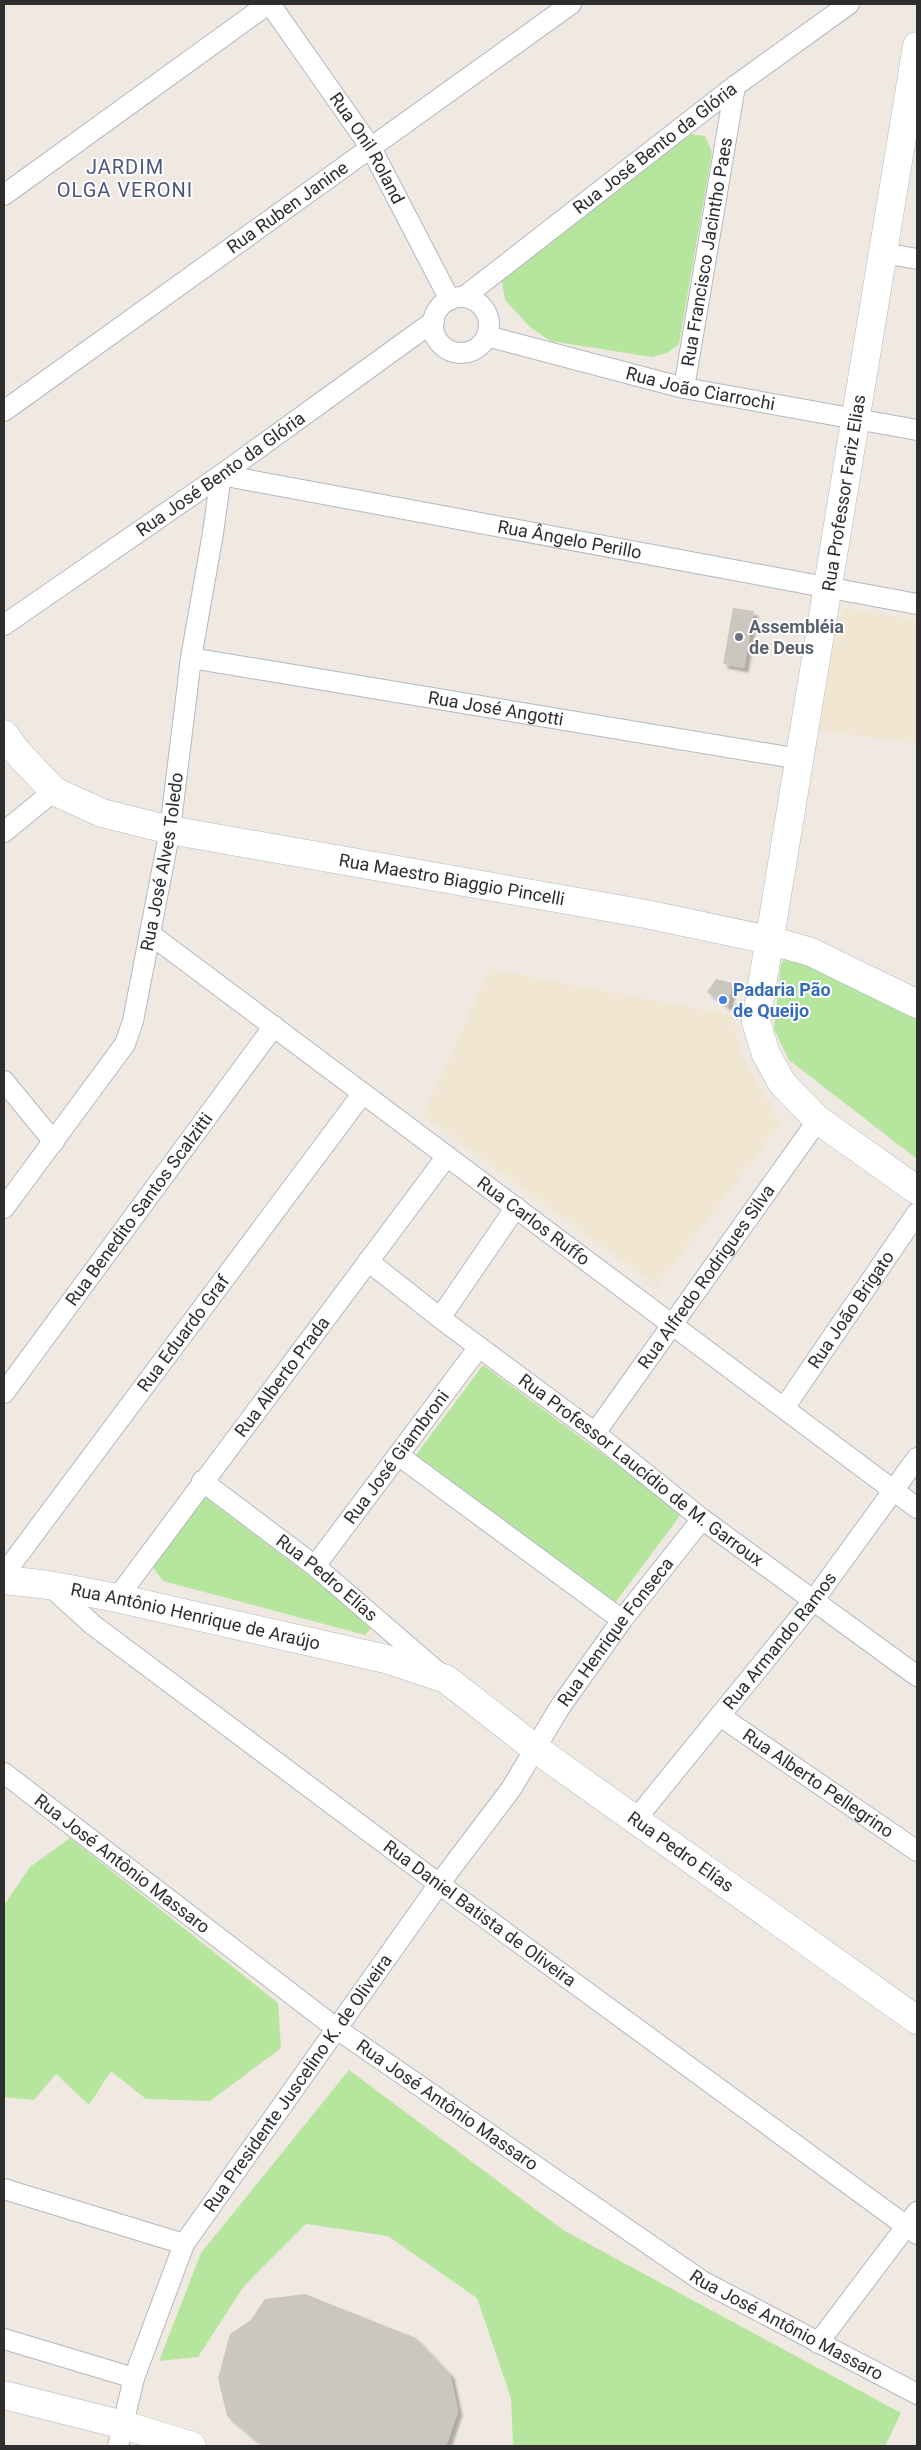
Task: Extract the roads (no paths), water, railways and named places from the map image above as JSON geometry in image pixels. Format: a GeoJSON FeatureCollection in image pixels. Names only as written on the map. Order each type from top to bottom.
{"type":"FeatureCollection","features":[{"type":"Feature","properties":{"kind":"street","name":"Rua Onil Roland"},"geometry":{"type":"LineString","coordinates":[[269,4],[371,148],[457,298]]}},
{"type":"Feature","properties":{"kind":"street"},"geometry":{"type":"LineString","coordinates":[[4,195],[269,4]]}},
{"type":"Feature","properties":{"kind":"street","name":"Rua Ruben Janine"},"geometry":{"type":"LineString","coordinates":[[4,411],[571,4]]}},
{"type":"Feature","properties":{"kind":"street","name":"Rua José Bento da Glória"},"geometry":{"type":"LineString","coordinates":[[457,298],[735,86],[849,4]]}},
{"type":"Feature","properties":{"kind":"street","name":"Rua Professor Fariz Elias"},"geometry":{"type":"LineString","coordinates":[[917,46],[829,589],[756,1022],[766,1054],[782,1083],[818,1120],[917,1190]]}},
{"type":"Feature","properties":{"kind":"street","name":"Rua Francisco Jacintho Paes"},"geometry":{"type":"LineString","coordinates":[[684,388],[735,86]]}},
{"type":"Feature","properties":{"kind":"street"},"geometry":{"type":"LineString","coordinates":[[884,253],[917,259]]}},
{"type":"Feature","properties":{"kind":"street"},"geometry":{"type":"LineString","coordinates":[[457,298],[480,304],[486,311],[489,328],[487,336],[475,350],[467,353],[450,350],[437,338],[434,321],[436,312],[457,298]]}},
{"type":"Feature","properties":{"kind":"street","name":"Rua José Bento da Glória"},"geometry":{"type":"LineString","coordinates":[[4,625],[221,475],[434,321]]}},
{"type":"Feature","properties":{"kind":"street","name":"Rua João Ciarrochi"},"geometry":{"type":"LineString","coordinates":[[487,336],[684,388],[917,430]]}},
{"type":"Feature","properties":{"kind":"street","name":"Rua Ângelo Perillo"},"geometry":{"type":"LineString","coordinates":[[221,475],[917,604]]}},
{"type":"Feature","properties":{"kind":"street","name":"Rua José Alves Toledo"},"geometry":{"type":"LineString","coordinates":[[4,1208],[125,1044],[134,1021],[170,830],[191,658],[221,475]]}},
{"type":"Feature","properties":{"kind":"street","name":"Rua José Angotti"},"geometry":{"type":"LineString","coordinates":[[191,658],[800,759]]}},
{"type":"Feature","properties":{"kind":"street","name":"Rua Maestro Biaggio Pincelli"},"geometry":{"type":"LineString","coordinates":[[4,734],[18,753],[54,792],[102,813],[170,830],[646,914],[770,940],[811,952],[917,1004]]}},
{"type":"Feature","properties":{"kind":"street"},"geometry":{"type":"LineString","coordinates":[[4,832],[54,792]]}},
{"type":"Feature","properties":{"kind":"street","name":"Rua Carlos Ruffo"},"geometry":{"type":"LineString","coordinates":[[150,934],[917,1508]]}},
{"type":"Feature","properties":{"kind":"street","name":"Rua Benedito Santos Scalzitti"},"geometry":{"type":"LineString","coordinates":[[4,1393],[274,1026]]}},
{"type":"Feature","properties":{"kind":"street"},"geometry":{"type":"LineString","coordinates":[[4,1081],[54,1142]]}},
{"type":"Feature","properties":{"kind":"street","name":"Rua Eduardo Graf"},"geometry":{"type":"LineString","coordinates":[[4,1574],[363,1093]]}},
{"type":"Feature","properties":{"kind":"street","name":"Rua Alfredo Rodrigues Silva"},"geometry":{"type":"LineString","coordinates":[[595,1433],[818,1120]]}},
{"type":"Feature","properties":{"kind":"street","name":"Rua Alberto Prada"},"geometry":{"type":"LineString","coordinates":[[117,1598],[202,1481],[448,1156]]}},
{"type":"Feature","properties":{"kind":"street"},"geometry":{"type":"LineString","coordinates":[[440,1318],[516,1208]]}},
{"type":"Feature","properties":{"kind":"street","name":"Rua João Brigato"},"geometry":{"type":"LineString","coordinates":[[784,1408],[917,1213]]}},
{"type":"Feature","properties":{"kind":"street","name":"Rua Professor Laucídio de M. Garroux"},"geometry":{"type":"LineString","coordinates":[[368,1261],[440,1318],[595,1433],[702,1519],[917,1676]]}},
{"type":"Feature","properties":{"kind":"street","name":"Rua José Giambroni"},"geometry":{"type":"LineString","coordinates":[[315,1566],[479,1347]]}},
{"type":"Feature","properties":{"kind":"street"},"geometry":{"type":"LineString","coordinates":[[398,1455],[622,1620]]}},
{"type":"Feature","properties":{"kind":"street","name":"Rua Armando Ramos"},"geometry":{"type":"LineString","coordinates":[[636,1819],[813,1601],[895,1491],[917,1458]]}},
{"type":"Feature","properties":{"kind":"street","name":"Rua Pedro Elías"},"geometry":{"type":"LineString","coordinates":[[202,1481],[315,1566],[446,1679],[536,1749],[917,2018]]}},
{"type":"Feature","properties":{"kind":"street","name":"Rua Henrique Fonseca"},"geometry":{"type":"LineString","coordinates":[[536,1749],[560,1707],[622,1620],[702,1519]]}},
{"type":"Feature","properties":{"kind":"street","name":"Rua Antônio Henrique de Araújo"},"geometry":{"type":"LineString","coordinates":[[4,1580],[49,1585],[117,1598],[386,1659]]}},
{"type":"Feature","properties":{"kind":"street","name":"Rua Daniel Batista de Oliveira"},"geometry":{"type":"LineString","coordinates":[[49,1585],[93,1625],[439,1884],[914,2224]]}},
{"type":"Feature","properties":{"kind":"street","name":"Rua Pedro Elías"},"geometry":{"type":"LineString","coordinates":[[386,1659],[446,1679]]}},
{"type":"Feature","properties":{"kind":"street","name":"Rua Alberto Pellegrino"},"geometry":{"type":"LineString","coordinates":[[720,1716],[917,1850]]}},
{"type":"Feature","properties":{"kind":"street","name":"Rua Presidente Juscelino K. de Oliveira"},"geometry":{"type":"LineString","coordinates":[[121,2436],[134,2378],[184,2244],[439,1884],[511,1789],[536,1749]]}},
{"type":"Feature","properties":{"kind":"street","name":"Rua José Antônio Massaro"},"geometry":{"type":"LineString","coordinates":[[4,1773],[337,2029],[702,2281],[917,2394]]}},
{"type":"Feature","properties":{"kind":"street"},"geometry":{"type":"LineString","coordinates":[[4,2189],[184,2244]]}},
{"type":"Feature","properties":{"kind":"street"},"geometry":{"type":"LineString","coordinates":[[818,2343],[914,2224]]}},
{"type":"Feature","properties":{"kind":"street"},"geometry":{"type":"LineString","coordinates":[[4,2339],[134,2378]]}},
{"type":"Feature","properties":{"kind":"street"},"geometry":{"type":"LineString","coordinates":[[4,2395],[121,2436],[192,2446]]}},
{"type":"Feature","properties":{"kind":"place","name":"Assembléia de Deus"},"geometry":{"type":"Point","coordinates":[739,637]}},
{"type":"Feature","properties":{"kind":"place","name":"Padaria Pão de Queijo"},"geometry":{"type":"Point","coordinates":[723,1000]}},
{"type":"Feature","properties":{"kind":"district","name":"JARDIM OLGA VERONI"},"geometry":{"type":"Point","coordinates":[125,178]}}]}
